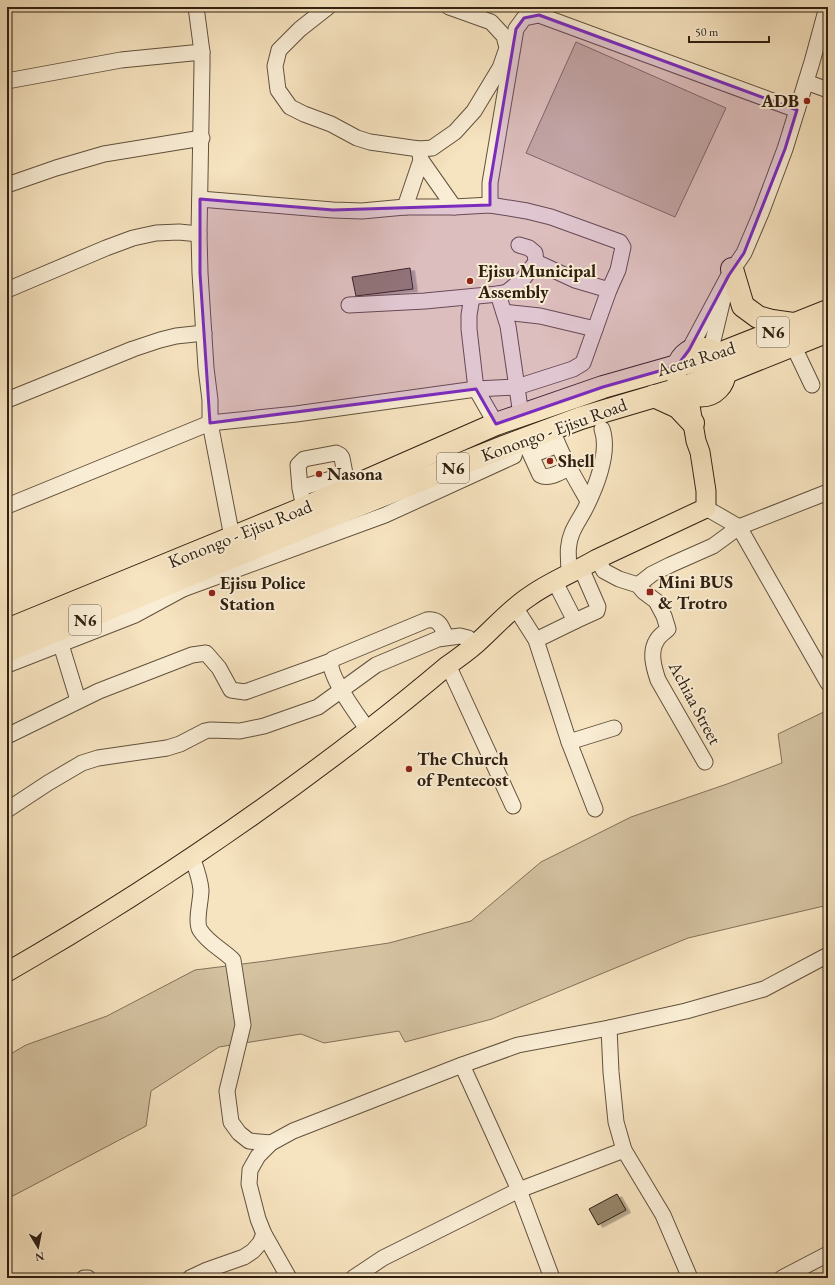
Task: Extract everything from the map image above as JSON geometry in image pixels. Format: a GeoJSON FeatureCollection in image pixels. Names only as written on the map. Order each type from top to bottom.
{"type":"FeatureCollection","features":[{"type":"Feature","properties":{"kind":"highway"},"geometry":{"type":"LineString","coordinates":[[731,272],[743,306],[758,317],[772,321],[795,324]]}},
{"type":"Feature","properties":{"kind":"highway","name":"Accra Road"},"geometry":{"type":"LineString","coordinates":[[562,400],[622,381],[683,358],[719,358],[828,310]]}},
{"type":"Feature","properties":{"kind":"highway","name":"Konongo - Ejisu Road"},"geometry":{"type":"LineString","coordinates":[[7,652],[59,638],[326,518],[524,446],[555,437],[581,418],[654,396],[683,390],[719,358],[793,345],[828,331]]}},
{"type":"Feature","properties":{"kind":"highway"},"geometry":{"type":"LineString","coordinates":[[654,396],[678,407],[693,423]]}},
{"type":"Feature","properties":{"kind":"highway","name":"Konongo - Ejisu Road"},"geometry":{"type":"LineString","coordinates":[[7,630],[232,537],[302,498],[562,400]]}},
{"type":"Feature","properties":{"kind":"main road"},"geometry":{"type":"LineString","coordinates":[[7,972],[72,935],[263,809],[368,730],[448,666],[529,596],[575,570],[706,508],[706,491],[700,452],[683,390],[676,377],[683,358]]}},
{"type":"Feature","properties":{"kind":"main road"},"geometry":{"type":"LineString","coordinates":[[683,390],[698,397],[711,395],[717,391],[722,386],[725,379],[719,358]]}},
{"type":"Feature","properties":{"kind":"main road"},"geometry":{"type":"LineString","coordinates":[[700,452],[702,420],[711,395]]}},
{"type":"Feature","properties":{"kind":"street"},"geometry":{"type":"LineString","coordinates":[[196,7],[202,52],[200,273],[206,368],[210,400],[210,423],[232,537]]}},
{"type":"Feature","properties":{"kind":"street"},"geometry":{"type":"LineString","coordinates":[[328,7],[278,50],[275,66],[278,90],[290,107],[331,124],[357,138],[420,154],[432,148],[455,132],[474,111],[500,68],[507,48],[504,36],[492,22],[449,7]]}},
{"type":"Feature","properties":{"kind":"street"},"geometry":{"type":"LineString","coordinates":[[683,358],[731,272],[744,252],[761,213],[786,149],[827,12]]}},
{"type":"Feature","properties":{"kind":"street"},"geometry":{"type":"LineString","coordinates":[[490,204],[490,183],[516,29],[524,18],[539,15],[797,110]]}},
{"type":"Feature","properties":{"kind":"street"},"geometry":{"type":"LineString","coordinates":[[7,81],[121,60],[202,52]]}},
{"type":"Feature","properties":{"kind":"street"},"geometry":{"type":"LineString","coordinates":[[806,82],[828,90]]}},
{"type":"Feature","properties":{"kind":"street"},"geometry":{"type":"LineString","coordinates":[[7,185],[56,168],[104,154],[202,138]]}},
{"type":"Feature","properties":{"kind":"street"},"geometry":{"type":"LineString","coordinates":[[420,154],[454,207]]}},
{"type":"Feature","properties":{"kind":"street"},"geometry":{"type":"LineString","coordinates":[[404,207],[420,154]]}},
{"type":"Feature","properties":{"kind":"street"},"geometry":{"type":"LineString","coordinates":[[7,506],[210,423],[296,414],[476,389],[517,387],[573,369],[583,363],[609,290],[618,270],[623,247],[620,242],[550,217],[490,204],[454,207],[404,207],[362,210],[333,210],[200,199]]}},
{"type":"Feature","properties":{"kind":"street"},"geometry":{"type":"LineString","coordinates":[[7,290],[133,238],[156,233],[179,232],[200,234]]}},
{"type":"Feature","properties":{"kind":"street"},"geometry":{"type":"LineString","coordinates":[[349,304],[472,297],[507,292],[523,279],[536,262],[535,254],[529,248],[519,245]]}},
{"type":"Feature","properties":{"kind":"street"},"geometry":{"type":"LineString","coordinates":[[536,262],[575,280],[609,290]]}},
{"type":"Feature","properties":{"kind":"street"},"geometry":{"type":"LineString","coordinates":[[719,358],[731,272]]}},
{"type":"Feature","properties":{"kind":"street"},"geometry":{"type":"LineString","coordinates":[[498,294],[508,326],[522,415]]}},
{"type":"Feature","properties":{"kind":"street"},"geometry":{"type":"LineString","coordinates":[[472,297],[469,315],[469,329],[476,389],[496,424]]}},
{"type":"Feature","properties":{"kind":"street"},"geometry":{"type":"LineString","coordinates":[[504,312],[540,316],[595,329]]}},
{"type":"Feature","properties":{"kind":"street"},"geometry":{"type":"LineString","coordinates":[[7,400],[153,342],[176,336],[204,333]]}},
{"type":"Feature","properties":{"kind":"street"},"geometry":{"type":"LineString","coordinates":[[793,345],[812,385]]}},
{"type":"Feature","properties":{"kind":"street"},"geometry":{"type":"LineString","coordinates":[[536,640],[597,610],[598,607],[575,570],[567,551],[572,533],[594,490],[603,462],[605,436],[602,429]]}},
{"type":"Feature","properties":{"kind":"street"},"geometry":{"type":"LineString","coordinates":[[555,437],[569,468],[588,502]]}},
{"type":"Feature","properties":{"kind":"street"},"geometry":{"type":"LineString","coordinates":[[524,446],[540,475],[543,477],[548,477],[569,468]]}},
{"type":"Feature","properties":{"kind":"street"},"geometry":{"type":"LineString","coordinates":[[302,498],[298,465],[304,459],[336,453],[340,455],[346,482]]}},
{"type":"Feature","properties":{"kind":"street"},"geometry":{"type":"LineString","coordinates":[[638,585],[652,574],[713,546],[738,527],[828,492]]}},
{"type":"Feature","properties":{"kind":"street"},"geometry":{"type":"LineString","coordinates":[[706,508],[738,527],[828,683]]}},
{"type":"Feature","properties":{"kind":"street"},"geometry":{"type":"LineString","coordinates":[[575,570],[575,621]]}},
{"type":"Feature","properties":{"kind":"street","name":"Achiaa Street"},"geometry":{"type":"LineString","coordinates":[[575,570],[604,570],[619,579],[638,585],[644,592],[656,601],[664,616],[668,629],[657,640],[653,652],[653,665],[658,680],[705,762]]}},
{"type":"Feature","properties":{"kind":"street"},"geometry":{"type":"LineString","coordinates":[[515,607],[536,640],[569,742],[595,809]]}},
{"type":"Feature","properties":{"kind":"street"},"geometry":{"type":"LineString","coordinates":[[7,736],[78,700],[192,655],[206,653],[219,668],[231,690],[245,692],[331,661],[427,620],[432,619],[440,624],[446,637]]}},
{"type":"Feature","properties":{"kind":"street"},"geometry":{"type":"LineString","coordinates":[[7,810],[82,763],[98,758],[168,748],[210,730],[240,731],[264,726],[318,707],[376,665],[430,642],[446,637],[460,636],[468,638],[475,644]]}},
{"type":"Feature","properties":{"kind":"street"},"geometry":{"type":"LineString","coordinates":[[7,665],[59,638],[78,700]]}},
{"type":"Feature","properties":{"kind":"street"},"geometry":{"type":"LineString","coordinates":[[331,661],[330,666],[341,690],[368,730]]}},
{"type":"Feature","properties":{"kind":"street"},"geometry":{"type":"LineString","coordinates":[[448,666],[512,806]]}},
{"type":"Feature","properties":{"kind":"street"},"geometry":{"type":"LineString","coordinates":[[569,742],[614,728]]}},
{"type":"Feature","properties":{"kind":"street"},"geometry":{"type":"LineString","coordinates":[[192,857],[200,878],[201,891],[198,921],[200,929],[208,939],[233,960],[243,1025],[227,1091],[231,1122],[239,1133],[249,1142],[272,1143]]}},
{"type":"Feature","properties":{"kind":"street"},"geometry":{"type":"LineString","coordinates":[[289,1278],[264,1234],[258,1219],[249,1184],[250,1170],[258,1156],[272,1143],[293,1131],[462,1065],[518,1045],[609,1028],[686,1011],[764,989],[828,955]]}},
{"type":"Feature","properties":{"kind":"street"},"geometry":{"type":"LineString","coordinates":[[609,1028],[611,1072],[616,1122],[624,1150],[663,1215],[690,1278]]}},
{"type":"Feature","properties":{"kind":"street"},"geometry":{"type":"LineString","coordinates":[[462,1065],[519,1190],[552,1278]]}},
{"type":"Feature","properties":{"kind":"street"},"geometry":{"type":"LineString","coordinates":[[353,1278],[383,1258],[519,1190],[624,1150]]}},
{"type":"Feature","properties":{"kind":"street"},"geometry":{"type":"LineString","coordinates":[[190,1278],[207,1270],[244,1257],[253,1251],[260,1243],[264,1234]]}},
{"type":"Feature","properties":{"kind":"street"},"geometry":{"type":"LineString","coordinates":[[782,1278],[828,1254]]}},
{"type":"Feature","properties":{"kind":"highlighted area"},"geometry":{"type":"Polygon","coordinates":[[[539,15],[797,110],[785,149],[744,253],[729,275],[689,350],[677,366],[603,387],[496,424],[476,389],[210,423],[200,273],[200,199],[333,210],[490,205],[490,183],[516,29],[524,18],[539,15]]]}},
{"type":"Feature","properties":{"kind":"shaded area"},"geometry":{"type":"Polygon","coordinates":[[[576,42],[726,108],[675,217],[526,153],[576,42]]]}},
{"type":"Feature","properties":{"kind":"shaded area"},"geometry":{"type":"Polygon","coordinates":[[[828,710],[828,905],[688,938],[492,1019],[405,1042],[399,1031],[324,1043],[301,1034],[219,1047],[151,1091],[146,1126],[7,1199],[7,1056],[26,1045],[107,1016],[195,970],[389,943],[471,921],[541,862],[631,817],[727,784],[782,763],[778,734],[828,710]]]}},
{"type":"Feature","properties":{"kind":"building"},"geometry":{"type":"Polygon","coordinates":[[[410,268],[413,289],[356,296],[352,277],[410,268]]]}},
{"type":"Feature","properties":{"kind":"building"},"geometry":{"type":"Polygon","coordinates":[[[617,1194],[626,1210],[598,1225],[589,1209],[617,1194]]]}},
{"type":"Feature","properties":{"kind":"place","name":"ADB"},"geometry":{"type":"Point","coordinates":[807,101]}},
{"type":"Feature","properties":{"kind":"place","name":"Ejisu Municipal Assembly"},"geometry":{"type":"Point","coordinates":[470,281]}},
{"type":"Feature","properties":{"kind":"place","name":"Shell"},"geometry":{"type":"Point","coordinates":[550,461]}},
{"type":"Feature","properties":{"kind":"place","name":"Nasona"},"geometry":{"type":"Point","coordinates":[319,474]}},
{"type":"Feature","properties":{"kind":"place","name":"Mini BUS & Trotro"},"geometry":{"type":"Point","coordinates":[650,592]}},
{"type":"Feature","properties":{"kind":"place","name":"Ejisu Police Station"},"geometry":{"type":"Point","coordinates":[212,593]}},
{"type":"Feature","properties":{"kind":"place","name":"The Church of Pentecost"},"geometry":{"type":"Point","coordinates":[409,769]}}]}
